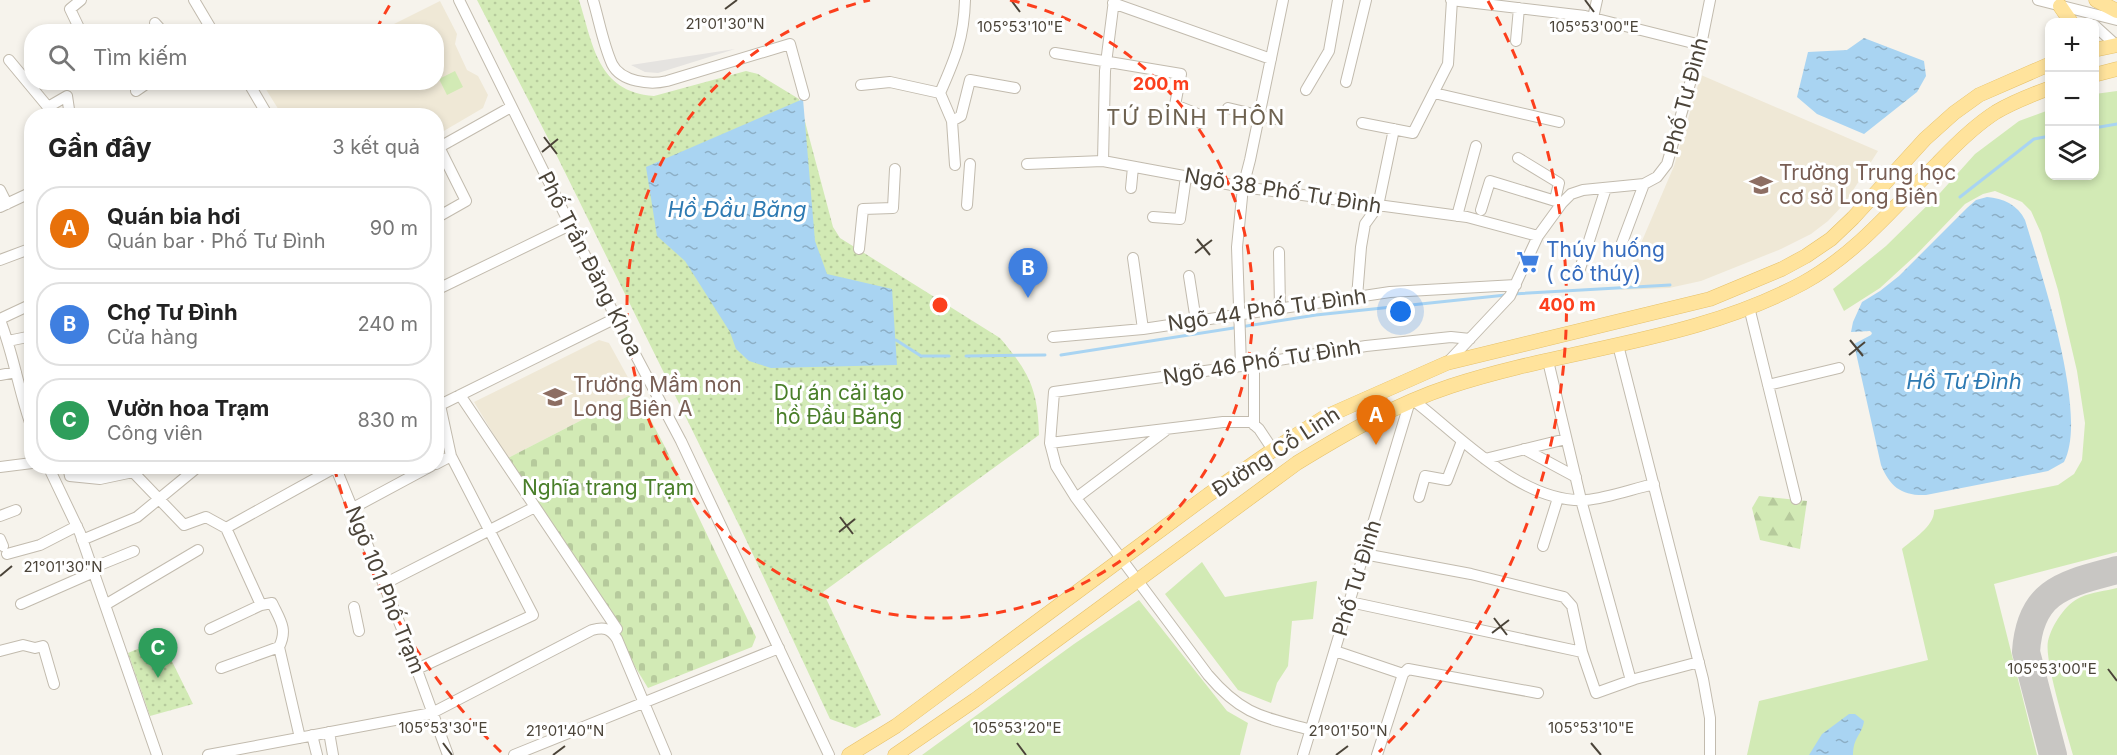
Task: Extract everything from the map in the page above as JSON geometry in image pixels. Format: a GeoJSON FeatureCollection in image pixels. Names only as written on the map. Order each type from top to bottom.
{"type":"FeatureCollection","features":[{"type":"Feature","properties":{"kind":"main road"},"geometry":{"type":"LineString","coordinates":[[2096,0],[2117,11]]}},
{"type":"Feature","properties":{"kind":"main road"},"geometry":{"type":"LineString","coordinates":[[2060,6],[2075,16]]}},
{"type":"Feature","properties":{"kind":"main road"},"geometry":{"type":"LineString","coordinates":[[2099,49],[2116,45]]}},
{"type":"Feature","properties":{"kind":"main road","name":"Đường Cổ Linh"},"geometry":{"type":"LineString","coordinates":[[849,755],[870,750],[1121,560],[1273,450],[1325,417],[1447,363],[1710,299],[1782,269],[1831,239],[1925,139],[1954,113],[1979,95],[2045,66]]}},
{"type":"Feature","properties":{"kind":"main road"},"geometry":{"type":"LineString","coordinates":[[2099,74],[2117,69]]}},
{"type":"Feature","properties":{"kind":"main road","name":"Đường Cổ Linh"},"geometry":{"type":"LineString","coordinates":[[895,755],[975,700],[1297,463],[1347,432],[1412,401],[1451,386],[1688,328],[1749,307],[1802,283],[1848,254],[1955,145],[1995,112],[2045,90]]}},
{"type":"Feature","properties":{"kind":"main road"},"geometry":{"type":"LineString","coordinates":[[1682,306],[1688,328]]}},
{"type":"Feature","properties":{"kind":"street"},"geometry":{"type":"LineString","coordinates":[[77,24],[70,9],[81,0]]}},
{"type":"Feature","properties":{"kind":"street"},"geometry":{"type":"LineString","coordinates":[[194,0],[208,24]]}},
{"type":"Feature","properties":{"kind":"street","name":"Phố Trần Đăng Khoa"},"geometry":{"type":"LineString","coordinates":[[459,0],[615,318],[681,441],[829,755]]}},
{"type":"Feature","properties":{"kind":"street"},"geometry":{"type":"LineString","coordinates":[[592,0],[612,63],[618,70],[636,81],[652,84],[667,81],[790,44],[804,95]]}},
{"type":"Feature","properties":{"kind":"street"},"geometry":{"type":"LineString","coordinates":[[955,165],[952,122],[940,93],[955,60],[964,27],[965,0]]}},
{"type":"Feature","properties":{"kind":"street"},"geometry":{"type":"LineString","coordinates":[[1241,366],[1237,247],[1242,187],[1283,0]]}},
{"type":"Feature","properties":{"kind":"street"},"geometry":{"type":"LineString","coordinates":[[1306,90],[1329,51],[1338,0]]}},
{"type":"Feature","properties":{"kind":"street"},"geometry":{"type":"LineString","coordinates":[[1346,82],[1366,0]]}},
{"type":"Feature","properties":{"kind":"street"},"geometry":{"type":"LineString","coordinates":[[1362,123],[1413,133],[1448,64],[1452,0],[1519,8],[1542,5],[1701,45]]}},
{"type":"Feature","properties":{"kind":"street"},"geometry":{"type":"LineString","coordinates":[[1593,18],[1596,0]]}},
{"type":"Feature","properties":{"kind":"street","name":"Phố Tư Đình"},"geometry":{"type":"LineString","coordinates":[[1644,184],[1657,177],[1667,164],[1701,45],[1710,0]]}},
{"type":"Feature","properties":{"kind":"street"},"geometry":{"type":"LineString","coordinates":[[2038,0],[2060,6]]}},
{"type":"Feature","properties":{"kind":"street"},"geometry":{"type":"LineString","coordinates":[[1103,161],[1106,61],[1113,1],[1271,59]]}},
{"type":"Feature","properties":{"kind":"street"},"geometry":{"type":"LineString","coordinates":[[1516,41],[1519,8]]}},
{"type":"Feature","properties":{"kind":"street"},"geometry":{"type":"LineString","coordinates":[[2075,16],[2117,20]]}},
{"type":"Feature","properties":{"kind":"street"},"geometry":{"type":"LineString","coordinates":[[2099,29],[2116,45]]}},
{"type":"Feature","properties":{"kind":"street"},"geometry":{"type":"LineString","coordinates":[[1055,54],[1181,74],[1175,105],[1200,115],[1200,123]]}},
{"type":"Feature","properties":{"kind":"street"},"geometry":{"type":"LineString","coordinates":[[9,60],[24,78]]}},
{"type":"Feature","properties":{"kind":"street"},"geometry":{"type":"LineString","coordinates":[[952,122],[961,116],[970,80],[1015,88]]}},
{"type":"Feature","properties":{"kind":"street"},"geometry":{"type":"LineString","coordinates":[[861,85],[890,82],[940,93]]}},
{"type":"Feature","properties":{"kind":"street"},"geometry":{"type":"LineString","coordinates":[[34,90],[48,106],[67,96],[69,108]]}},
{"type":"Feature","properties":{"kind":"street"},"geometry":{"type":"LineString","coordinates":[[253,90],[263,108]]}},
{"type":"Feature","properties":{"kind":"street"},"geometry":{"type":"LineString","coordinates":[[1434,93],[1559,122]]}},
{"type":"Feature","properties":{"kind":"street"},"geometry":{"type":"LineString","coordinates":[[444,145],[512,107]]}},
{"type":"Feature","properties":{"kind":"street"},"geometry":{"type":"LineString","coordinates":[[1228,108],[1274,119]]}},
{"type":"Feature","properties":{"kind":"street"},"geometry":{"type":"LineString","coordinates":[[1357,297],[1365,224],[1378,206],[1394,129]]}},
{"type":"Feature","properties":{"kind":"street"},"geometry":{"type":"LineString","coordinates":[[1457,216],[1476,146]]}},
{"type":"Feature","properties":{"kind":"street"},"geometry":{"type":"LineString","coordinates":[[1447,363],[1514,289],[1538,236],[1558,201],[1559,183],[1518,158]]}},
{"type":"Feature","properties":{"kind":"street"},"geometry":{"type":"LineString","coordinates":[[444,159],[466,201],[444,213]]}},
{"type":"Feature","properties":{"kind":"street","name":"Ngõ 38 Phố Tư Đình"},"geometry":{"type":"LineString","coordinates":[[1027,164],[1103,161],[1242,187],[1457,216],[1538,236]]}},
{"type":"Feature","properties":{"kind":"street"},"geometry":{"type":"LineString","coordinates":[[967,205],[970,164]]}},
{"type":"Feature","properties":{"kind":"street"},"geometry":{"type":"LineString","coordinates":[[1131,188],[1133,167]]}},
{"type":"Feature","properties":{"kind":"street"},"geometry":{"type":"LineString","coordinates":[[859,249],[863,208],[893,208],[895,170]]}},
{"type":"Feature","properties":{"kind":"street"},"geometry":{"type":"LineString","coordinates":[[1153,217],[1179,219],[1186,177]]}},
{"type":"Feature","properties":{"kind":"street"},"geometry":{"type":"LineString","coordinates":[[1481,210],[1490,181],[1558,201],[1577,192],[1644,184],[1620,248]]}},
{"type":"Feature","properties":{"kind":"street"},"geometry":{"type":"LineString","coordinates":[[1578,275],[1606,188]]}},
{"type":"Feature","properties":{"kind":"street"},"geometry":{"type":"LineString","coordinates":[[0,190],[3,206],[24,196]]}},
{"type":"Feature","properties":{"kind":"street"},"geometry":{"type":"LineString","coordinates":[[444,286],[570,225]]}},
{"type":"Feature","properties":{"kind":"street"},"geometry":{"type":"LineString","coordinates":[[0,260],[24,251]]}},
{"type":"Feature","properties":{"kind":"street"},"geometry":{"type":"LineString","coordinates":[[1279,252],[1280,309]]}},
{"type":"Feature","properties":{"kind":"street"},"geometry":{"type":"LineString","coordinates":[[1133,258],[1143,328]]}},
{"type":"Feature","properties":{"kind":"street"},"geometry":{"type":"LineString","coordinates":[[1189,276],[1196,321]]}},
{"type":"Feature","properties":{"kind":"street","name":"Ngõ 44 Phố Tư Đình"},"geometry":{"type":"LineString","coordinates":[[1053,337],[1239,317],[1390,292],[1514,289]]}},
{"type":"Feature","properties":{"kind":"street"},"geometry":{"type":"LineString","coordinates":[[1749,307],[1796,499]]}},
{"type":"Feature","properties":{"kind":"street"},"geometry":{"type":"LineString","coordinates":[[24,308],[0,320],[24,397]]}},
{"type":"Feature","properties":{"kind":"street"},"geometry":{"type":"LineString","coordinates":[[444,402],[615,318]]}},
{"type":"Feature","properties":{"kind":"street","name":"Ngõ 46 Phố Tư Đình"},"geometry":{"type":"LineString","coordinates":[[1050,443],[1053,392],[1366,346],[1451,337],[1470,339]]}},
{"type":"Feature","properties":{"kind":"street"},"geometry":{"type":"LineString","coordinates":[[8,341],[24,338]]}},
{"type":"Feature","properties":{"kind":"street"},"geometry":{"type":"LineString","coordinates":[[1618,345],[1699,662],[1710,718],[1710,755]]}},
{"type":"Feature","properties":{"kind":"street"},"geometry":{"type":"LineString","coordinates":[[1548,361],[1581,500],[1630,677],[1635,679]]}},
{"type":"Feature","properties":{"kind":"street"},"geometry":{"type":"LineString","coordinates":[[1254,364],[1254,425]]}},
{"type":"Feature","properties":{"kind":"street"},"geometry":{"type":"LineString","coordinates":[[1767,386],[1839,368]]}},
{"type":"Feature","properties":{"kind":"street"},"geometry":{"type":"LineString","coordinates":[[0,375],[16,372]]}},
{"type":"Feature","properties":{"kind":"street"},"geometry":{"type":"LineString","coordinates":[[460,395],[617,628]]}},
{"type":"Feature","properties":{"kind":"street"},"geometry":{"type":"LineString","coordinates":[[1412,401],[1509,476],[1558,498],[1581,500],[1595,498],[1654,484]]}},
{"type":"Feature","properties":{"kind":"street","name":"Phố Tư Đình"},"geometry":{"type":"LineString","coordinates":[[1304,755],[1412,401]]}},
{"type":"Feature","properties":{"kind":"street"},"geometry":{"type":"LineString","coordinates":[[1273,450],[1251,422],[1223,422],[1050,443],[1056,466],[1076,498],[1208,675],[1229,698],[1254,714],[1311,730]]}},
{"type":"Feature","properties":{"kind":"street"},"geometry":{"type":"LineString","coordinates":[[417,669],[533,615],[451,456],[444,428]]}},
{"type":"Feature","properties":{"kind":"street"},"geometry":{"type":"LineString","coordinates":[[1076,498],[1166,430]]}},
{"type":"Feature","properties":{"kind":"street"},"geometry":{"type":"LineString","coordinates":[[1485,459],[1566,439]]}},
{"type":"Feature","properties":{"kind":"street"},"geometry":{"type":"LineString","coordinates":[[1419,497],[1425,476],[1447,480],[1462,441]]}},
{"type":"Feature","properties":{"kind":"street"},"geometry":{"type":"LineString","coordinates":[[1524,449],[1576,477]]}},
{"type":"Feature","properties":{"kind":"street"},"geometry":{"type":"LineString","coordinates":[[444,460],[451,456]]}},
{"type":"Feature","properties":{"kind":"street"},"geometry":{"type":"LineString","coordinates":[[0,467],[24,464]]}},
{"type":"Feature","properties":{"kind":"street"},"geometry":{"type":"LineString","coordinates":[[52,474],[77,526],[157,755]]}},
{"type":"Feature","properties":{"kind":"street"},"geometry":{"type":"LineString","coordinates":[[70,474],[70,476],[100,479],[124,474]]}},
{"type":"Feature","properties":{"kind":"street"},"geometry":{"type":"LineString","coordinates":[[135,474],[184,525],[206,517],[226,528],[261,605]]}},
{"type":"Feature","properties":{"kind":"street"},"geometry":{"type":"LineString","coordinates":[[82,540],[137,517],[189,474]]}},
{"type":"Feature","properties":{"kind":"street"},"geometry":{"type":"LineString","coordinates":[[226,528],[324,474]]}},
{"type":"Feature","properties":{"kind":"street","name":"Ngõ 101 Phố Trạm"},"geometry":{"type":"LineString","coordinates":[[340,474],[417,669],[448,755]]}},
{"type":"Feature","properties":{"kind":"street"},"geometry":{"type":"LineString","coordinates":[[353,508],[416,474]]}},
{"type":"Feature","properties":{"kind":"street"},"geometry":{"type":"LineString","coordinates":[[1544,546],[1558,498]]}},
{"type":"Feature","properties":{"kind":"street"},"geometry":{"type":"LineString","coordinates":[[384,585],[535,507]]}},
{"type":"Feature","properties":{"kind":"street"},"geometry":{"type":"LineString","coordinates":[[0,516],[16,510]]}},
{"type":"Feature","properties":{"kind":"street"},"geometry":{"type":"LineString","coordinates":[[3,546],[40,545],[77,526]]}},
{"type":"Feature","properties":{"kind":"street"},"geometry":{"type":"LineString","coordinates":[[105,605],[198,550]]}},
{"type":"Feature","properties":{"kind":"street"},"geometry":{"type":"LineString","coordinates":[[21,603],[134,551]]}},
{"type":"Feature","properties":{"kind":"street"},"geometry":{"type":"LineString","coordinates":[[1364,554],[1471,574],[1556,594],[1569,601],[1582,652],[1596,693],[1635,679],[1699,662]]}},
{"type":"Feature","properties":{"kind":"street"},"geometry":{"type":"LineString","coordinates":[[1350,602],[1582,652]]}},
{"type":"Feature","properties":{"kind":"street"},"geometry":{"type":"LineString","coordinates":[[210,630],[261,605],[272,603],[282,622],[284,636],[279,647],[300,738]]}},
{"type":"Feature","properties":{"kind":"street"},"geometry":{"type":"LineString","coordinates":[[354,607],[359,631]]}},
{"type":"Feature","properties":{"kind":"street"},"geometry":{"type":"LineString","coordinates":[[208,755],[432,713],[592,630],[601,628],[608,629],[617,639],[666,755]]}},
{"type":"Feature","properties":{"kind":"street"},"geometry":{"type":"LineString","coordinates":[[0,651],[23,645],[35,648],[43,645],[54,684]]}},
{"type":"Feature","properties":{"kind":"street"},"geometry":{"type":"LineString","coordinates":[[221,668],[279,647]]}},
{"type":"Feature","properties":{"kind":"street"},"geometry":{"type":"LineString","coordinates":[[514,755],[779,648]]}},
{"type":"Feature","properties":{"kind":"street"},"geometry":{"type":"LineString","coordinates":[[1335,651],[1403,674]]}},
{"type":"Feature","properties":{"kind":"street"},"geometry":{"type":"LineString","coordinates":[[1377,755],[1403,674],[1408,669],[1538,693]]}},
{"type":"Feature","properties":{"kind":"street"},"geometry":{"type":"LineString","coordinates":[[329,732],[333,755]]}},
{"type":"Feature","properties":{"kind":"street"},"geometry":{"type":"LineString","coordinates":[[312,735],[317,755]]}},
{"type":"Feature","properties":{"kind":"shaded area"},"geometry":{"type":"Polygon","coordinates":[[[440,1],[457,34],[455,44],[467,70],[478,76],[488,95],[483,108],[444,131],[444,108],[278,108],[266,90],[444,90],[444,24],[394,24],[440,1]]]}},
{"type":"Feature","properties":{"kind":"shaded area"},"geometry":{"type":"Polygon","coordinates":[[[735,49],[658,73],[645,72],[631,65],[735,49]]]}},
{"type":"Feature","properties":{"kind":"shaded area","name":"Trường Trung học cơ sở Long Biên"},"geometry":{"type":"Polygon","coordinates":[[[1701,75],[1878,151],[1845,203],[1828,221],[1811,234],[1781,249],[1701,281],[1669,288],[1621,290],[1674,166],[1701,75]]]}},
{"type":"Feature","properties":{"kind":"shaded area","name":"Trường Mầm non Long Biên A"},"geometry":{"type":"Polygon","coordinates":[[[599,340],[609,343],[636,392],[508,458],[474,402],[599,340]]]}},
{"type":"Feature","properties":{"kind":"green space","name":"Dự án cải tạo hồ Đầu Băng"},"geometry":{"type":"Polygon","coordinates":[[[477,0],[579,0],[600,63],[620,86],[635,93],[654,96],[746,71],[758,74],[799,99],[833,227],[840,238],[1000,338],[1025,372],[1037,405],[1039,435],[823,592],[881,715],[855,728],[830,719],[741,529],[551,144],[477,0]]]}},
{"type":"Feature","properties":{"kind":"green space"},"geometry":{"type":"Polygon","coordinates":[[[455,71],[463,87],[447,95],[444,89],[444,76],[455,71]]]}},
{"type":"Feature","properties":{"kind":"green space"},"geometry":{"type":"Polygon","coordinates":[[[2117,91],[2117,552],[1994,584],[2037,755],[1747,755],[1759,701],[1928,660],[1902,549],[1927,527],[1934,510],[2058,485],[2074,474],[2082,460],[2085,423],[2077,371],[2058,290],[2041,233],[2031,211],[2022,202],[1995,191],[1983,194],[1965,204],[1916,255],[1880,288],[1844,311],[1833,289],[1886,246],[1940,193],[1975,154],[2019,121],[2045,111],[2045,180],[2099,180],[2099,93],[2117,91]]]}},
{"type":"Feature","properties":{"kind":"green space","name":"Nghĩa trang Trạm"},"geometry":{"type":"Polygon","coordinates":[[[636,392],[665,447],[756,637],[752,647],[648,688],[508,458],[636,392]]]}},
{"type":"Feature","properties":{"kind":"green space"},"geometry":{"type":"Polygon","coordinates":[[[1759,496],[1807,501],[1800,549],[1760,540],[1752,508],[1759,496]]]}},
{"type":"Feature","properties":{"kind":"green space"},"geometry":{"type":"Polygon","coordinates":[[[1202,562],[1225,597],[1317,581],[1313,619],[1292,621],[1288,666],[1277,683],[1271,703],[1238,690],[1165,594],[1202,562]]]}},
{"type":"Feature","properties":{"kind":"green space"},"geometry":{"type":"Polygon","coordinates":[[[2117,588],[2117,755],[2073,755],[2049,664],[2048,641],[2060,616],[2075,600],[2117,588]]]}},
{"type":"Feature","properties":{"kind":"green space"},"geometry":{"type":"Polygon","coordinates":[[[1139,600],[1227,711],[1248,723],[1240,755],[922,755],[1074,644],[1139,600]]]}},
{"type":"Feature","properties":{"kind":"green space"},"geometry":{"type":"Polygon","coordinates":[[[161,639],[193,704],[150,716],[128,653],[161,639]]]}},
{"type":"Feature","properties":{"kind":"water"},"geometry":{"type":"Polygon","coordinates":[[[1864,38],[1924,61],[1926,76],[1917,92],[1864,134],[1817,114],[1797,97],[1808,52],[1847,50],[1864,38]]]}},
{"type":"Feature","properties":{"kind":"water","name":"Hồ Đầu Băng"},"geometry":{"type":"Polygon","coordinates":[[[803,99],[815,241],[827,274],[892,289],[897,365],[771,368],[749,361],[736,349],[730,332],[685,261],[657,236],[646,167],[803,99]]]}},
{"type":"Feature","properties":{"kind":"water","name":"Hồ Tư Đình"},"geometry":{"type":"Polygon","coordinates":[[[1987,197],[2009,203],[2025,220],[2060,343],[2071,412],[2070,440],[2064,462],[2048,471],[1926,495],[1910,494],[1898,489],[1888,479],[1881,465],[1854,344],[1872,333],[1870,331],[1851,332],[1853,322],[1862,302],[1899,276],[1976,200],[1987,197]]]}},
{"type":"Feature","properties":{"kind":"water"},"geometry":{"type":"Polygon","coordinates":[[[1849,714],[1855,714],[1864,721],[1854,744],[1853,755],[1809,755],[1822,734],[1849,714]]]}},
{"type":"Feature","properties":{"kind":"waterway"},"geometry":{"type":"LineString","coordinates":[[2099,127],[2117,124]]}},
{"type":"Feature","properties":{"kind":"waterway"},"geometry":{"type":"LineString","coordinates":[[1960,197],[2034,139],[2045,137]]}},
{"type":"Feature","properties":{"kind":"waterway"},"geometry":{"type":"LineString","coordinates":[[1513,294],[1670,285]]}},
{"type":"Feature","properties":{"kind":"waterway"},"geometry":{"type":"LineString","coordinates":[[1061,355],[1316,315],[1506,295]]}},
{"type":"Feature","properties":{"kind":"waterway"},"geometry":{"type":"LineString","coordinates":[[896,340],[921,356],[949,356]]}},
{"type":"Feature","properties":{"kind":"waterway"},"geometry":{"type":"LineString","coordinates":[[966,356],[1045,355]]}},
{"type":"Feature","properties":{"kind":"taxiway"},"geometry":{"type":"LineString","coordinates":[[2053,755],[2026,652],[2029,631],[2043,602],[2054,593],[2067,585],[2117,570]]}},
{"type":"Feature","properties":{"kind":"place","name":"Trường Trung học cơ sở Long Biên"},"geometry":{"type":"Point","coordinates":[1761,185]}},
{"type":"Feature","properties":{"kind":"place","name":"Thúy huống ( cô thúy)"},"geometry":{"type":"Point","coordinates":[1528,262]}},
{"type":"Feature","properties":{"kind":"place","name":"Chợ Tư Đình"},"geometry":{"type":"Point","coordinates":[1028,298]}},
{"type":"Feature","properties":{"kind":"place","name":"Trường Mầm non Long Biên A"},"geometry":{"type":"Point","coordinates":[555,397]}},
{"type":"Feature","properties":{"kind":"place","name":"Quán bia hơi"},"geometry":{"type":"Point","coordinates":[1376,445]}},
{"type":"Feature","properties":{"kind":"place","name":"Vườn hoa Trạm"},"geometry":{"type":"Point","coordinates":[158,678]}},
{"type":"Feature","properties":{"kind":"district","name":"TỨ ĐỈNH THÔN"},"geometry":{"type":"Point","coordinates":[1196,117]}}]}
